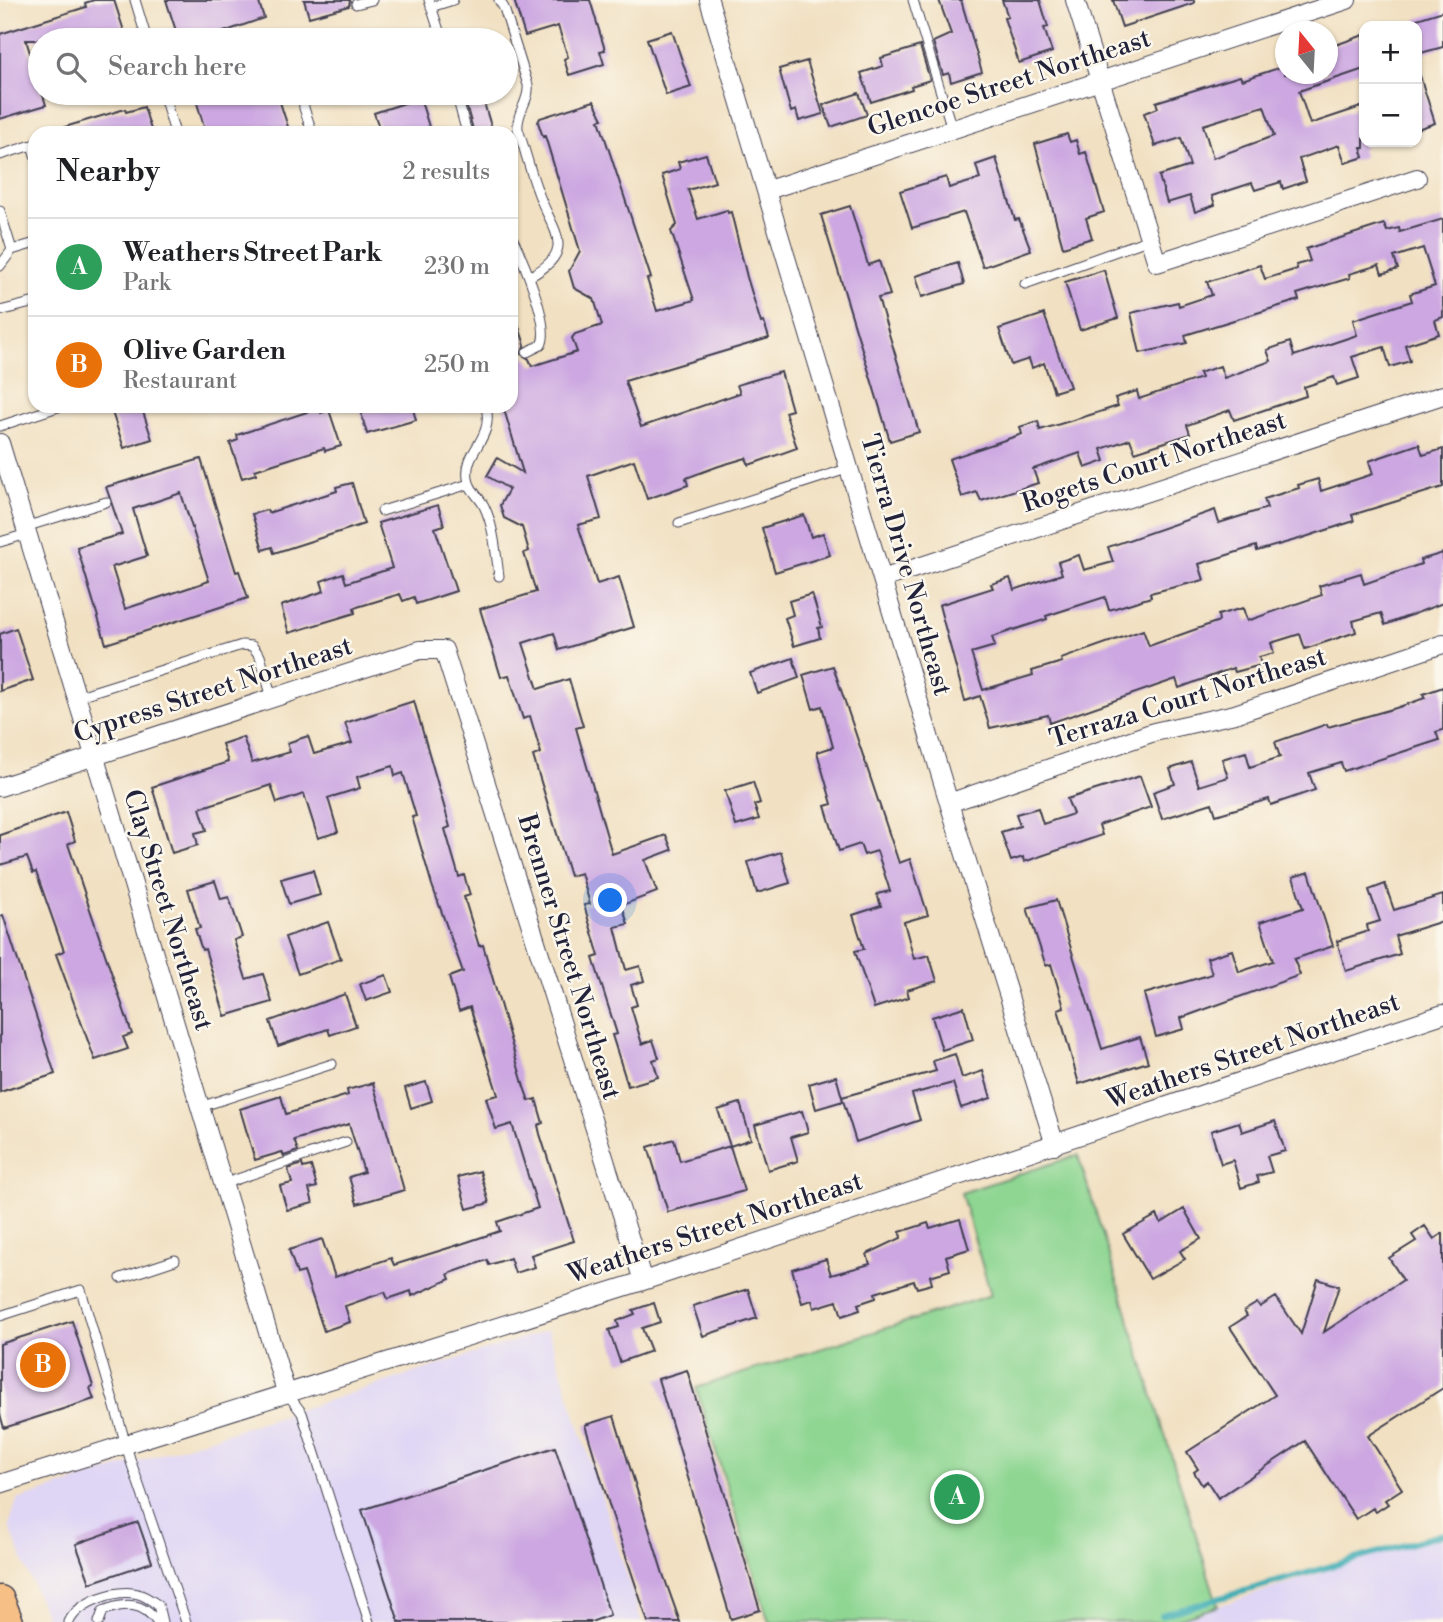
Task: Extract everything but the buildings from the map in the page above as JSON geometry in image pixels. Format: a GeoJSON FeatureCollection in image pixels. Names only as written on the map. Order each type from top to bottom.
{"type":"FeatureCollection","features":[{"type":"Feature","properties":{"kind":"main road"},"geometry":{"type":"LineString","coordinates":[[0,1600],[9,1622]]}},
{"type":"Feature","properties":{"kind":"street","name":"Tierra Drive Northeast"},"geometry":{"type":"LineString","coordinates":[[709,0],[768,190],[948,803],[1055,1145]]}},
{"type":"Feature","properties":{"kind":"street"},"geometry":{"type":"LineString","coordinates":[[1075,0],[1157,263],[1418,178]]}},
{"type":"Feature","properties":{"kind":"street","name":"Glencoe Street Northeast"},"geometry":{"type":"LineString","coordinates":[[768,190],[1347,0]]}},
{"type":"Feature","properties":{"kind":"street","name":"Rogets Court Northeast"},"geometry":{"type":"LineString","coordinates":[[882,579],[1443,395]]}},
{"type":"Feature","properties":{"kind":"street","name":"Clay Street Northeast"},"geometry":{"type":"LineString","coordinates":[[0,443],[286,1392]]}},
{"type":"Feature","properties":{"kind":"street","name":"Terraza Court Northeast"},"geometry":{"type":"LineString","coordinates":[[948,803],[1154,732],[1235,714],[1443,644]]}},
{"type":"Feature","properties":{"kind":"street","name":"Cypress Street Northeast"},"geometry":{"type":"LineString","coordinates":[[0,787],[420,650],[444,650]]}},
{"type":"Feature","properties":{"kind":"street","name":"Brenner Street Northeast"},"geometry":{"type":"LineString","coordinates":[[444,650],[643,1281]]}},
{"type":"Feature","properties":{"kind":"street","name":"Weathers Street Northeast"},"geometry":{"type":"LineString","coordinates":[[0,1484],[643,1281],[1443,1014]]}},
{"type":"Feature","properties":{"kind":"lane"},"geometry":{"type":"LineString","coordinates":[[135,0],[143,28]]}},
{"type":"Feature","properties":{"kind":"lane"},"geometry":{"type":"LineString","coordinates":[[356,4],[372,0]]}},
{"type":"Feature","properties":{"kind":"lane"},"geometry":{"type":"LineString","coordinates":[[438,28],[430,4],[453,0]]}},
{"type":"Feature","properties":{"kind":"lane"},"geometry":{"type":"LineString","coordinates":[[499,0],[510,28]]}},
{"type":"Feature","properties":{"kind":"lane"},"geometry":{"type":"LineString","coordinates":[[913,0],[953,129]]}},
{"type":"Feature","properties":{"kind":"lane"},"geometry":{"type":"LineString","coordinates":[[518,53],[528,85],[528,92],[517,118],[519,129],[538,195],[552,219],[558,240],[550,264],[529,277]]}},
{"type":"Feature","properties":{"kind":"lane"},"geometry":{"type":"LineString","coordinates":[[167,105],[173,126]]}},
{"type":"Feature","properties":{"kind":"lane"},"geometry":{"type":"LineString","coordinates":[[304,105],[310,126]]}},
{"type":"Feature","properties":{"kind":"lane"},"geometry":{"type":"LineString","coordinates":[[459,105],[465,126]]}},
{"type":"Feature","properties":{"kind":"lane"},"geometry":{"type":"LineString","coordinates":[[0,155],[28,146]]}},
{"type":"Feature","properties":{"kind":"lane"},"geometry":{"type":"LineString","coordinates":[[0,211],[12,250]]}},
{"type":"Feature","properties":{"kind":"lane"},"geometry":{"type":"LineString","coordinates":[[1025,284],[1150,239]]}},
{"type":"Feature","properties":{"kind":"lane"},"geometry":{"type":"LineString","coordinates":[[0,266],[12,250],[28,245]]}},
{"type":"Feature","properties":{"kind":"lane"},"geometry":{"type":"LineString","coordinates":[[518,251],[529,277],[544,340],[527,352]]}},
{"type":"Feature","properties":{"kind":"lane"},"geometry":{"type":"LineString","coordinates":[[0,311],[28,304]]}},
{"type":"Feature","properties":{"kind":"lane"},"geometry":{"type":"LineString","coordinates":[[0,426],[40,413]]}},
{"type":"Feature","properties":{"kind":"lane"},"geometry":{"type":"LineString","coordinates":[[488,413],[487,433],[470,460],[469,484],[484,505],[499,576]]}},
{"type":"Feature","properties":{"kind":"lane"},"geometry":{"type":"LineString","coordinates":[[679,523],[850,468]]}},
{"type":"Feature","properties":{"kind":"lane"},"geometry":{"type":"LineString","coordinates":[[382,511],[469,484]]}},
{"type":"Feature","properties":{"kind":"lane"},"geometry":{"type":"LineString","coordinates":[[0,542],[106,502]]}},
{"type":"Feature","properties":{"kind":"lane"},"geometry":{"type":"LineString","coordinates":[[76,697],[242,645],[252,646],[260,656],[272,698]]}},
{"type":"Feature","properties":{"kind":"lane"},"geometry":{"type":"LineString","coordinates":[[200,1107],[332,1064]]}},
{"type":"Feature","properties":{"kind":"lane"},"geometry":{"type":"LineString","coordinates":[[223,1184],[346,1142]]}},
{"type":"Feature","properties":{"kind":"lane"},"geometry":{"type":"LineString","coordinates":[[121,1278],[174,1260]]}},
{"type":"Feature","properties":{"kind":"lane"},"geometry":{"type":"LineString","coordinates":[[0,1316],[81,1290],[126,1443],[186,1622]]}},
{"type":"Feature","properties":{"kind":"lane"},"geometry":{"type":"LineString","coordinates":[[286,1392],[302,1413],[369,1622]]}},
{"type":"Feature","properties":{"kind":"lane"},"geometry":{"type":"LineString","coordinates":[[69,1622],[74,1611],[86,1604],[127,1592],[139,1594],[158,1605],[162,1622]]}},
{"type":"Feature","properties":{"kind":"lane"},"geometry":{"type":"LineString","coordinates":[[99,1622],[103,1611],[128,1604],[142,1606],[157,1622]]}},
{"type":"Feature","properties":{"kind":"shaded area"},"geometry":{"type":"Polygon","coordinates":[[[548,1330],[642,1622],[48,1622],[9,1526],[17,1500],[548,1330]]]}},
{"type":"Feature","properties":{"kind":"shaded area"},"geometry":{"type":"Polygon","coordinates":[[[1443,1533],[1443,1622],[1169,1622],[1218,1606],[1443,1533]]]}},
{"type":"Feature","properties":{"kind":"green space"},"geometry":{"type":"Polygon","coordinates":[[[1078,1155],[1218,1606],[1169,1622],[769,1622],[696,1388],[991,1295],[961,1193],[1078,1155]]]}},
{"type":"Feature","properties":{"kind":"waterway"},"geometry":{"type":"LineString","coordinates":[[1161,1615],[1443,1534]]}},
{"type":"Feature","properties":{"kind":"place","name":"Olive Garden"},"geometry":{"type":"Point","coordinates":[43,1365]}},
{"type":"Feature","properties":{"kind":"place","name":"Weathers Street Park"},"geometry":{"type":"Point","coordinates":[957,1497]}}]}
